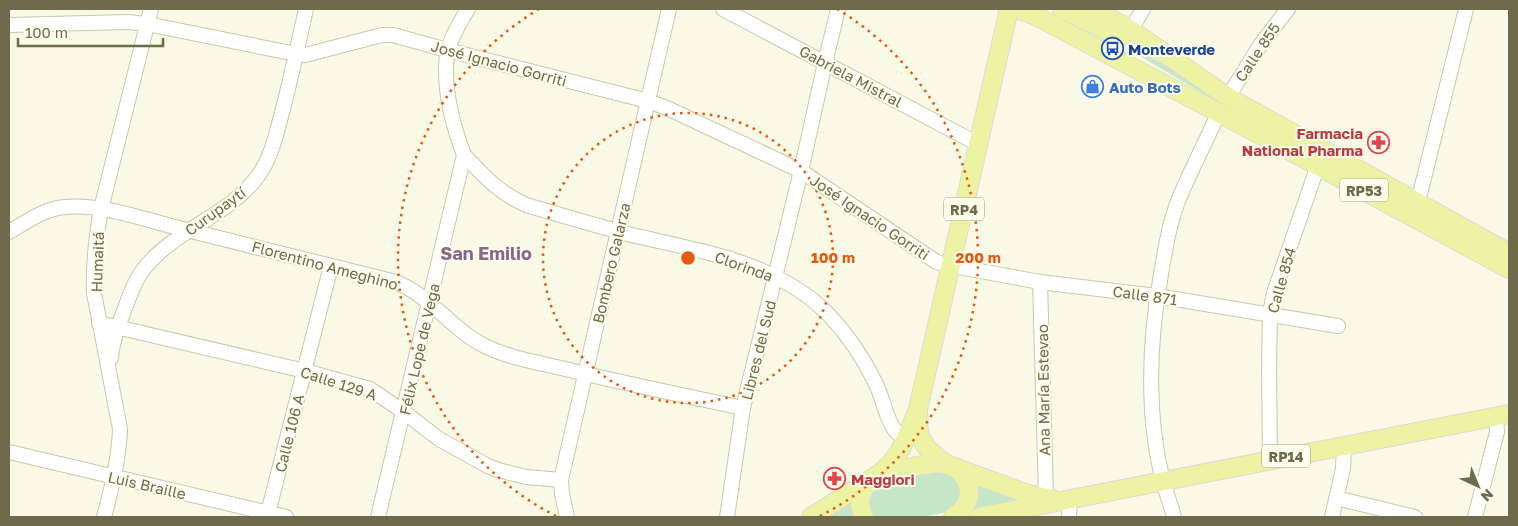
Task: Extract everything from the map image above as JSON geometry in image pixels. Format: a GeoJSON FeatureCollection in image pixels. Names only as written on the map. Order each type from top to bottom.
{"type":"FeatureCollection","features":[{"type":"Feature","properties":{"kind":"main road","name":"RP4"},"geometry":{"type":"LineString","coordinates":[[864,517],[859,504],[860,496],[873,479],[885,470],[898,456],[918,408],[1009,9]]}},
{"type":"Feature","properties":{"kind":"main road","name":"RP53"},"geometry":{"type":"LineString","coordinates":[[1018,9],[1038,17],[1218,114],[1318,165],[1509,269]]}},
{"type":"Feature","properties":{"kind":"main road","name":"RP53"},"geometry":{"type":"LineString","coordinates":[[1062,9],[1136,44],[1509,254]]}},
{"type":"Feature","properties":{"kind":"main road","name":"RP53"},"geometry":{"type":"LineString","coordinates":[[1093,9],[1131,30],[1228,97]]}},
{"type":"Feature","properties":{"kind":"main road","name":"RP4"},"geometry":{"type":"LineString","coordinates":[[918,408],[919,432],[922,439],[933,454],[963,474],[968,482],[968,498],[963,508],[953,517]]}},
{"type":"Feature","properties":{"kind":"main road","name":"RP14"},"geometry":{"type":"LineString","coordinates":[[979,517],[1502,415]]}},
{"type":"Feature","properties":{"kind":"main road"},"geometry":{"type":"LineString","coordinates":[[811,517],[873,479],[898,470],[922,465],[939,464],[952,466]]}},
{"type":"Feature","properties":{"kind":"main road","name":"RP14"},"geometry":{"type":"LineString","coordinates":[[952,466],[1028,494],[1046,498],[1066,499]]}},
{"type":"Feature","properties":{"kind":"street","name":"Humaitá"},"geometry":{"type":"LineString","coordinates":[[104,517],[114,478],[120,444],[120,429],[94,293],[93,272],[96,239],[101,209],[151,9]]}},
{"type":"Feature","properties":{"kind":"street","name":"Curupaytí"},"geometry":{"type":"LineString","coordinates":[[110,370],[113,342],[118,326],[130,294],[143,270],[164,248],[249,187],[264,166],[274,144],[306,9]]}},
{"type":"Feature","properties":{"kind":"street"},"geometry":{"type":"LineString","coordinates":[[464,155],[448,102],[446,76],[447,50],[468,9]]}},
{"type":"Feature","properties":{"kind":"street","name":"Bombero Galarza"},"geometry":{"type":"LineString","coordinates":[[567,517],[561,480],[669,9]]}},
{"type":"Feature","properties":{"kind":"street","name":"Gabriela Mistral"},"geometry":{"type":"LineString","coordinates":[[723,9],[978,144]]}},
{"type":"Feature","properties":{"kind":"street","name":"Libres del Sud"},"geometry":{"type":"LineString","coordinates":[[727,517],[743,408],[801,171],[838,9]]}},
{"type":"Feature","properties":{"kind":"street"},"geometry":{"type":"LineString","coordinates":[[1131,30],[1143,9]]}},
{"type":"Feature","properties":{"kind":"street","name":"Calle 855"},"geometry":{"type":"LineString","coordinates":[[1228,97],[1261,44],[1288,9]]}},
{"type":"Feature","properties":{"kind":"street"},"geometry":{"type":"LineString","coordinates":[[1416,203],[1422,190],[1466,9]]}},
{"type":"Feature","properties":{"kind":"street","name":"José Ignacio Gorriti"},"geometry":{"type":"LineString","coordinates":[[9,25],[128,22],[147,24],[296,54],[313,54],[382,35],[392,35],[648,101],[667,108],[801,171],[935,261],[951,266]]}},
{"type":"Feature","properties":{"kind":"street"},"geometry":{"type":"LineString","coordinates":[[1174,517],[1163,481],[1153,424],[1151,388],[1152,344],[1157,296],[1168,236],[1178,203],[1218,114]]}},
{"type":"Feature","properties":{"kind":"street","name":"Clorinda"},"geometry":{"type":"LineString","coordinates":[[464,155],[498,189],[526,205],[618,231],[723,257],[776,276],[805,295],[828,314],[845,335],[876,384],[893,428],[905,440]]}},
{"type":"Feature","properties":{"kind":"street","name":"Félix Lope de Vega"},"geometry":{"type":"LineString","coordinates":[[378,517],[464,155]]}},
{"type":"Feature","properties":{"kind":"street","name":"Calle 854"},"geometry":{"type":"LineString","coordinates":[[1270,460],[1270,314],[1274,293],[1318,165]]}},
{"type":"Feature","properties":{"kind":"street","name":"Florentino Ameghino"},"geometry":{"type":"LineString","coordinates":[[9,232],[40,214],[61,207],[81,206],[190,230],[396,282],[406,286],[430,302],[468,335],[484,346],[505,354],[585,374],[743,408]]}},
{"type":"Feature","properties":{"kind":"street","name":"Calle 106 A"},"geometry":{"type":"LineString","coordinates":[[268,513],[331,266]]}},
{"type":"Feature","properties":{"kind":"street","name":"Calle 871"},"geometry":{"type":"LineString","coordinates":[[951,266],[1040,282],[1157,296],[1338,326]]}},
{"type":"Feature","properties":{"kind":"street","name":"Ana María Estevao"},"geometry":{"type":"LineString","coordinates":[[1040,282],[1046,498]]}},
{"type":"Feature","properties":{"kind":"street","name":"Calle 129 A"},"geometry":{"type":"LineString","coordinates":[[99,323],[305,371],[370,390],[404,412],[439,439],[488,466],[526,476],[561,480]]}},
{"type":"Feature","properties":{"kind":"street"},"geometry":{"type":"LineString","coordinates":[[1475,517],[1502,415]]}},
{"type":"Feature","properties":{"kind":"street"},"geometry":{"type":"LineString","coordinates":[[1332,517],[1343,469],[1344,446]]}},
{"type":"Feature","properties":{"kind":"street","name":"Luis Braille"},"geometry":{"type":"LineString","coordinates":[[9,452],[286,517]]}},
{"type":"Feature","properties":{"kind":"street"},"geometry":{"type":"LineString","coordinates":[[1336,498],[1415,517]]}},
{"type":"Feature","properties":{"kind":"street"},"geometry":{"type":"LineString","coordinates":[[1066,499],[1069,517]]}},
{"type":"Feature","properties":{"kind":"green space"},"geometry":{"type":"Polygon","coordinates":[[[1139,50],[1509,263],[1224,106],[1140,56],[1137,51],[1139,50]]]}},
{"type":"Feature","properties":{"kind":"green space"},"geometry":{"type":"Polygon","coordinates":[[[924,470],[955,472],[964,491],[952,511],[923,517],[870,517],[865,494],[870,487],[924,470]]]}},
{"type":"Feature","properties":{"kind":"green space"},"geometry":{"type":"Polygon","coordinates":[[[971,483],[1023,498],[1025,503],[967,513],[971,483]]]}},
{"type":"Feature","properties":{"kind":"green space"},"geometry":{"type":"Polygon","coordinates":[[[858,493],[860,517],[819,517],[858,493]]]}},
{"type":"Feature","properties":{"kind":"place","name":"Monteverde"},"geometry":{"type":"Point","coordinates":[1112,49]}},
{"type":"Feature","properties":{"kind":"place","name":"Auto Bots"},"geometry":{"type":"Point","coordinates":[1093,87]}},
{"type":"Feature","properties":{"kind":"place","name":"Farmacia National Pharma"},"geometry":{"type":"Point","coordinates":[1379,142]}},
{"type":"Feature","properties":{"kind":"place","name":"Maggiori"},"geometry":{"type":"Point","coordinates":[835,479]}},
{"type":"Feature","properties":{"kind":"district","name":"San Emilio"},"geometry":{"type":"Point","coordinates":[486,253]}}]}
